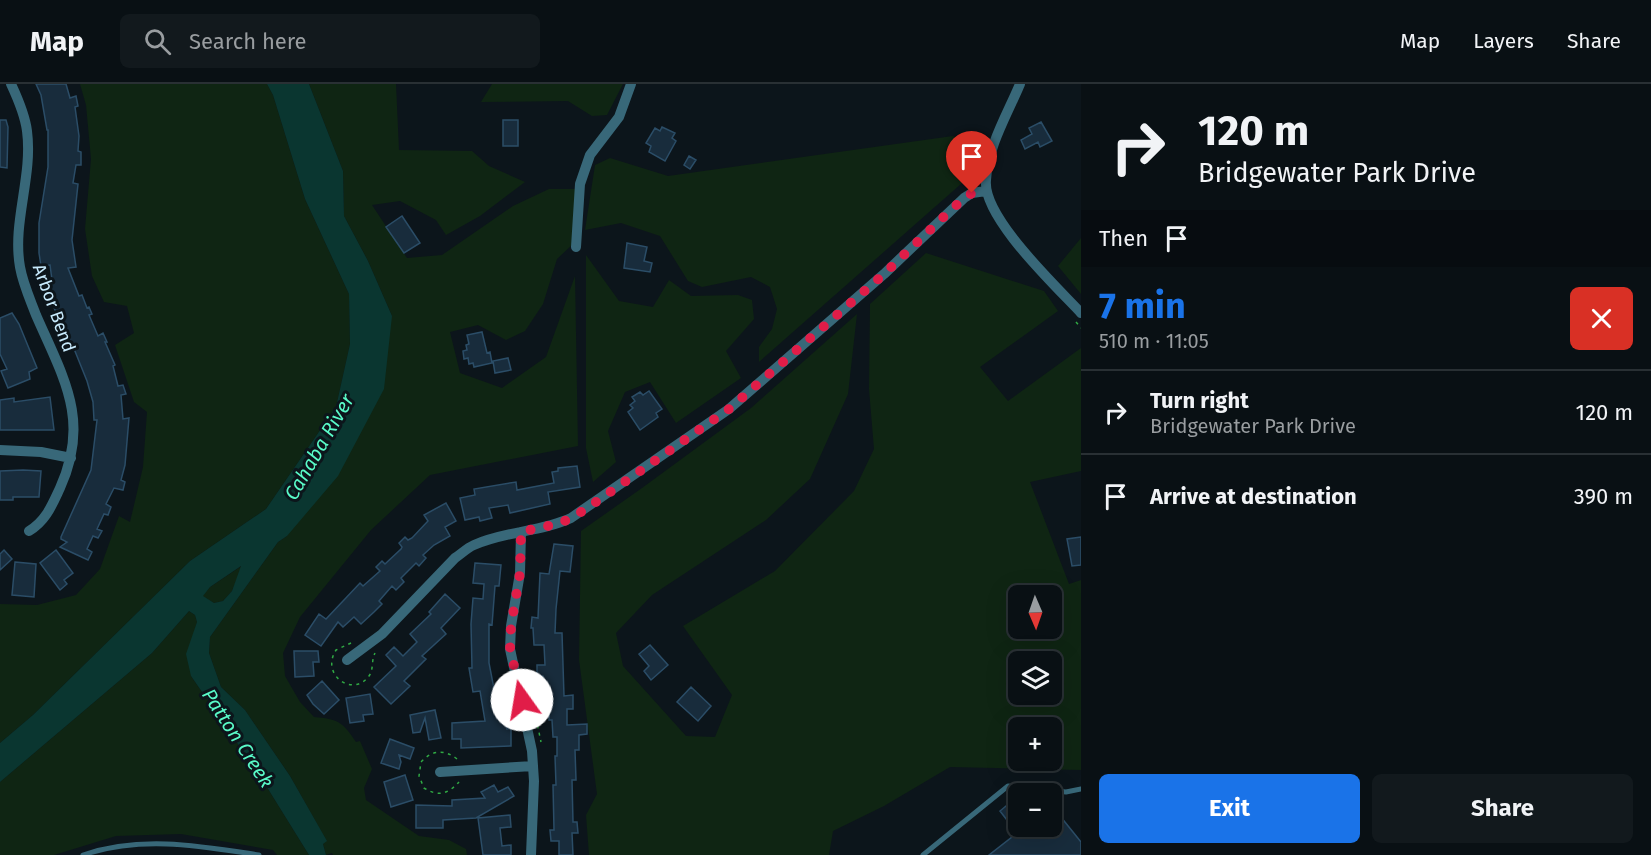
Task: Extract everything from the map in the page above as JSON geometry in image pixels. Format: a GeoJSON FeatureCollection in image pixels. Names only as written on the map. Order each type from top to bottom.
{"type":"FeatureCollection","features":[{"type":"Feature","properties":{"kind":"street","name":"Arbor Bend"},"geometry":{"type":"LineString","coordinates":[[11,84],[24,115],[27,134],[27,163],[18,231],[20,268],[27,294],[67,388],[73,406],[75,431],[65,478],[45,518],[29,531]]}},
{"type":"Feature","properties":{"kind":"street"},"geometry":{"type":"LineString","coordinates":[[576,247],[580,184],[590,155],[619,117],[632,84]]}},
{"type":"Feature","properties":{"kind":"street"},"geometry":{"type":"LineString","coordinates":[[1020,84],[994,143],[985,181],[986,191],[993,209],[1010,233],[1078,317]]}},
{"type":"Feature","properties":{"kind":"street"},"geometry":{"type":"LineString","coordinates":[[347,660],[382,634],[454,558],[474,545],[561,523],[583,511],[729,409],[884,274],[964,198],[972,193],[986,191]]}},
{"type":"Feature","properties":{"kind":"street"},"geometry":{"type":"LineString","coordinates":[[0,450],[41,452],[71,458]]}},
{"type":"Feature","properties":{"kind":"street"},"geometry":{"type":"LineString","coordinates":[[521,532],[520,573],[511,626],[510,649],[526,718],[533,766],[531,855]]}},
{"type":"Feature","properties":{"kind":"street"},"geometry":{"type":"LineString","coordinates":[[440,772],[533,766]]}},
{"type":"Feature","properties":{"kind":"lane"},"geometry":{"type":"LineString","coordinates":[[923,855],[1008,786],[1066,792],[1081,789]]}},
{"type":"Feature","properties":{"kind":"lane"},"geometry":{"type":"LineString","coordinates":[[83,855],[104,848],[146,843],[197,845],[260,855]]}},
{"type":"Feature","properties":{"kind":"path"},"geometry":{"type":"LineString","coordinates":[[1078,317],[1081,328]]}},
{"type":"Feature","properties":{"kind":"path"},"geometry":{"type":"LineString","coordinates":[[534,710],[542,748]]}},
{"type":"Feature","properties":{"kind":"path"},"geometry":{"type":"LineString","coordinates":[[458,762],[450,754],[436,752],[421,762],[419,776],[424,788],[437,794],[450,791],[461,780]]}},
{"type":"Feature","properties":{"kind":"shaded area"},"geometry":{"type":"Polygon","coordinates":[[[80,84],[267,84],[273,95],[305,199],[349,294],[350,344],[336,407],[266,509],[190,561],[33,715],[0,743],[0,604],[37,605],[76,595],[100,569],[119,516],[130,522],[143,467],[147,412],[134,402],[115,345],[134,333],[127,306],[104,302],[92,276],[85,229],[91,159],[86,105],[80,84]]]}},
{"type":"Feature","properties":{"kind":"shaded area"},"geometry":{"type":"Polygon","coordinates":[[[309,84],[396,84],[399,150],[472,151],[489,166],[525,182],[480,216],[446,235],[436,220],[400,201],[372,205],[407,258],[442,255],[513,206],[549,189],[576,189],[573,244],[557,259],[543,304],[525,331],[506,340],[478,325],[450,332],[460,373],[502,388],[546,357],[575,276],[578,446],[430,475],[371,530],[300,617],[283,653],[285,676],[300,702],[314,717],[339,723],[356,742],[360,741],[372,769],[364,788],[366,800],[419,836],[449,840],[466,849],[467,855],[333,855],[332,853],[326,855],[323,844],[326,840],[290,776],[245,710],[221,687],[209,653],[210,637],[278,542],[287,536],[392,316],[368,261],[344,216],[343,171],[309,84]]]}},
{"type":"Feature","properties":{"kind":"shaded area"},"geometry":{"type":"Polygon","coordinates":[[[492,84],[623,84],[607,115],[592,116],[568,101],[481,102],[492,84]]]}},
{"type":"Feature","properties":{"kind":"shaded area"},"geometry":{"type":"Polygon","coordinates":[[[953,136],[972,145],[970,176],[759,362],[759,347],[772,329],[777,309],[770,287],[751,277],[702,287],[688,281],[660,236],[621,223],[585,230],[595,165],[610,158],[668,176],[953,136]]]}},
{"type":"Feature","properties":{"kind":"shaded area"},"geometry":{"type":"Polygon","coordinates":[[[1081,238],[1081,294],[1058,266],[1081,238]]]}},
{"type":"Feature","properties":{"kind":"shaded area"},"geometry":{"type":"Polygon","coordinates":[[[926,253],[1044,291],[1058,311],[980,367],[1008,401],[1081,348],[1081,471],[1030,482],[1069,584],[1081,580],[1081,770],[1062,770],[1062,717],[1008,717],[1008,768],[950,767],[884,806],[833,831],[829,855],[589,855],[586,815],[597,794],[579,660],[581,531],[751,408],[857,314],[848,394],[810,479],[766,520],[652,595],[616,633],[623,666],[686,736],[715,737],[732,695],[683,626],[775,571],[854,491],[874,449],[869,389],[870,304],[926,253]]]}},
{"type":"Feature","properties":{"kind":"shaded area"},"geometry":{"type":"Polygon","coordinates":[[[586,255],[619,301],[653,307],[669,280],[691,296],[738,295],[752,300],[754,319],[726,351],[741,378],[676,423],[650,382],[625,392],[608,431],[616,462],[593,482],[586,448],[586,255]]]}},
{"type":"Feature","properties":{"kind":"shaded area"},"geometry":{"type":"Polygon","coordinates":[[[243,565],[232,591],[223,601],[214,603],[202,596],[210,587],[243,565]]]}},
{"type":"Feature","properties":{"kind":"shaded area"},"geometry":{"type":"Polygon","coordinates":[[[189,611],[195,615],[197,622],[191,676],[260,776],[309,855],[277,855],[273,850],[181,834],[116,836],[54,855],[0,855],[0,782],[152,653],[189,611]]]}},
{"type":"Feature","properties":{"kind":"water"},"geometry":{"type":"Polygon","coordinates":[[[267,84],[309,84],[343,171],[344,216],[368,261],[392,316],[384,389],[338,476],[287,536],[278,542],[210,637],[209,653],[221,687],[245,710],[290,776],[327,841],[323,844],[326,855],[309,855],[260,776],[191,676],[186,654],[197,622],[195,615],[189,611],[152,653],[0,782],[0,743],[33,715],[190,561],[266,509],[336,407],[350,344],[349,294],[305,199],[273,95],[267,84]],[[241,566],[210,587],[203,596],[214,603],[223,601],[232,591],[241,566]]]}},
{"type":"Feature","properties":{"kind":"building"},"geometry":{"type":"Polygon","coordinates":[[[36,84],[66,84],[70,98],[76,96],[78,151],[81,152],[81,165],[76,165],[73,183],[78,184],[72,240],[76,267],[68,268],[79,296],[82,295],[87,308],[89,307],[92,314],[89,315],[98,336],[103,333],[107,342],[105,342],[115,365],[113,366],[118,386],[123,385],[126,394],[121,395],[123,419],[129,418],[125,465],[121,480],[125,482],[123,490],[114,488],[106,504],[111,507],[108,515],[104,514],[97,529],[102,531],[98,538],[93,536],[87,549],[92,552],[88,560],[60,547],[67,542],[61,537],[91,470],[97,420],[94,420],[93,402],[87,381],[62,319],[57,315],[44,283],[52,280],[50,265],[41,266],[39,253],[39,223],[48,167],[48,130],[41,95],[36,84]]]}},
{"type":"Feature","properties":{"kind":"building"},"geometry":{"type":"Polygon","coordinates":[[[0,120],[6,120],[8,127],[7,168],[0,167],[0,120]]]}},
{"type":"Feature","properties":{"kind":"building"},"geometry":{"type":"Polygon","coordinates":[[[503,120],[518,120],[518,146],[503,146],[503,120]]]}},
{"type":"Feature","properties":{"kind":"building"},"geometry":{"type":"Polygon","coordinates":[[[1041,122],[1052,141],[1040,147],[1038,142],[1025,149],[1021,140],[1032,134],[1029,128],[1041,122]]]}},
{"type":"Feature","properties":{"kind":"building"},"geometry":{"type":"Polygon","coordinates":[[[662,127],[675,133],[672,138],[676,141],[665,161],[649,152],[651,146],[646,143],[655,128],[660,131],[662,127]]]}},
{"type":"Feature","properties":{"kind":"building"},"geometry":{"type":"Polygon","coordinates":[[[689,156],[696,160],[690,169],[684,165],[689,156]]]}},
{"type":"Feature","properties":{"kind":"building"},"geometry":{"type":"Polygon","coordinates":[[[402,216],[420,243],[404,253],[386,227],[402,216]]]}},
{"type":"Feature","properties":{"kind":"building"},"geometry":{"type":"Polygon","coordinates":[[[627,243],[647,247],[644,261],[652,263],[650,272],[624,268],[627,243]]]}},
{"type":"Feature","properties":{"kind":"building"},"geometry":{"type":"Polygon","coordinates":[[[12,313],[19,324],[37,368],[29,372],[30,379],[8,388],[1,371],[7,369],[0,354],[0,318],[12,313]]]}},
{"type":"Feature","properties":{"kind":"building"},"geometry":{"type":"Polygon","coordinates":[[[482,332],[492,363],[474,367],[473,363],[469,364],[468,358],[464,359],[463,351],[467,350],[466,345],[469,344],[467,335],[482,332]]]}},
{"type":"Feature","properties":{"kind":"building"},"geometry":{"type":"Polygon","coordinates":[[[508,358],[511,370],[495,373],[493,361],[508,358]]]}},
{"type":"Feature","properties":{"kind":"building"},"geometry":{"type":"Polygon","coordinates":[[[649,391],[662,409],[656,413],[658,417],[640,430],[628,412],[633,408],[630,405],[635,401],[632,397],[640,392],[643,395],[649,391]]]}},
{"type":"Feature","properties":{"kind":"building"},"geometry":{"type":"Polygon","coordinates":[[[50,397],[54,430],[0,430],[0,400],[14,398],[14,402],[50,397]]]}},
{"type":"Feature","properties":{"kind":"building"},"geometry":{"type":"Polygon","coordinates":[[[577,466],[580,487],[548,492],[550,504],[510,513],[508,505],[489,508],[492,518],[480,521],[479,517],[465,520],[460,498],[475,495],[474,489],[516,482],[517,490],[554,483],[552,472],[558,471],[558,468],[577,466]]]}},
{"type":"Feature","properties":{"kind":"building"},"geometry":{"type":"Polygon","coordinates":[[[0,471],[41,471],[39,497],[13,497],[13,500],[0,500],[0,471]]]}},
{"type":"Feature","properties":{"kind":"building"},"geometry":{"type":"Polygon","coordinates":[[[446,503],[456,521],[445,527],[450,536],[434,545],[423,555],[426,558],[419,566],[416,563],[401,578],[404,582],[396,590],[392,586],[379,601],[382,604],[374,612],[361,624],[354,617],[343,627],[338,622],[321,646],[305,635],[319,614],[326,619],[360,583],[363,586],[380,571],[376,567],[382,561],[385,564],[401,549],[399,543],[405,537],[408,540],[412,538],[428,521],[424,515],[446,503]]]}},
{"type":"Feature","properties":{"kind":"building"},"geometry":{"type":"Polygon","coordinates":[[[1081,537],[1081,565],[1072,566],[1067,539],[1081,537]]]}},
{"type":"Feature","properties":{"kind":"building"},"geometry":{"type":"Polygon","coordinates":[[[554,544],[573,546],[570,572],[560,571],[555,633],[562,633],[564,696],[573,695],[573,709],[567,709],[567,725],[587,724],[587,734],[579,735],[579,750],[575,750],[576,780],[572,780],[573,822],[577,822],[578,833],[572,833],[573,855],[559,855],[559,841],[551,841],[550,830],[554,830],[553,785],[556,785],[557,737],[553,737],[549,707],[545,706],[543,676],[537,676],[537,665],[545,665],[544,645],[534,645],[533,628],[531,628],[532,617],[538,618],[540,573],[549,574],[554,544]]]}},
{"type":"Feature","properties":{"kind":"building"},"geometry":{"type":"Polygon","coordinates":[[[4,550],[12,559],[0,570],[0,554],[4,550]]]}},
{"type":"Feature","properties":{"kind":"building"},"geometry":{"type":"Polygon","coordinates":[[[56,550],[73,573],[64,580],[67,584],[60,590],[40,563],[56,550]]]}},
{"type":"Feature","properties":{"kind":"building"},"geometry":{"type":"Polygon","coordinates":[[[15,562],[36,564],[34,597],[12,595],[15,562]]]}},
{"type":"Feature","properties":{"kind":"building"},"geometry":{"type":"Polygon","coordinates":[[[475,563],[501,565],[499,586],[495,586],[492,625],[489,624],[489,663],[495,694],[501,693],[507,729],[511,728],[511,746],[461,748],[461,739],[452,739],[452,723],[485,721],[480,691],[473,692],[469,668],[472,668],[473,598],[483,599],[484,584],[473,583],[475,563]]]}},
{"type":"Feature","properties":{"kind":"building"},"geometry":{"type":"Polygon","coordinates":[[[445,594],[460,608],[441,628],[446,634],[422,656],[426,659],[404,681],[410,686],[391,704],[374,687],[396,666],[386,655],[394,647],[403,656],[417,642],[410,634],[431,614],[429,612],[445,594]]]}},
{"type":"Feature","properties":{"kind":"building"},"geometry":{"type":"Polygon","coordinates":[[[650,645],[668,665],[651,680],[644,671],[649,666],[639,654],[650,645]]]}},
{"type":"Feature","properties":{"kind":"building"},"geometry":{"type":"Polygon","coordinates":[[[294,651],[318,651],[319,662],[313,662],[314,676],[295,677],[294,651]]]}},
{"type":"Feature","properties":{"kind":"building"},"geometry":{"type":"Polygon","coordinates":[[[322,681],[339,700],[324,714],[307,695],[322,681]]]}},
{"type":"Feature","properties":{"kind":"building"},"geometry":{"type":"Polygon","coordinates":[[[691,687],[711,706],[698,721],[677,702],[691,687]]]}},
{"type":"Feature","properties":{"kind":"building"},"geometry":{"type":"Polygon","coordinates":[[[370,694],[373,714],[363,715],[364,721],[350,723],[346,698],[370,694]]]}},
{"type":"Feature","properties":{"kind":"building"},"geometry":{"type":"Polygon","coordinates":[[[435,710],[441,738],[429,740],[425,718],[420,732],[413,733],[410,715],[435,710]]]}},
{"type":"Feature","properties":{"kind":"building"},"geometry":{"type":"Polygon","coordinates":[[[390,739],[414,748],[410,759],[399,755],[401,762],[399,769],[381,763],[390,739]]]}},
{"type":"Feature","properties":{"kind":"building"},"geometry":{"type":"Polygon","coordinates":[[[405,775],[413,800],[391,807],[384,782],[405,775]]]}},
{"type":"Feature","properties":{"kind":"building"},"geometry":{"type":"Polygon","coordinates":[[[494,785],[498,792],[508,787],[514,796],[476,818],[443,820],[443,828],[416,828],[416,805],[452,806],[452,800],[485,798],[481,792],[494,785]]]}},
{"type":"Feature","properties":{"kind":"building"},"geometry":{"type":"Polygon","coordinates":[[[1008,804],[1008,821],[1000,811],[1008,804]]]}},
{"type":"Feature","properties":{"kind":"building"},"geometry":{"type":"Polygon","coordinates":[[[510,815],[511,827],[500,828],[502,846],[511,845],[511,855],[483,855],[478,818],[510,815]]]}},
{"type":"Feature","properties":{"kind":"building"},"geometry":{"type":"Polygon","coordinates":[[[1062,818],[1081,842],[1081,855],[989,855],[1012,837],[1062,837],[1062,818]]]}},
{"type":"Feature","properties":{"kind":"route"},"geometry":{"type":"LineString","coordinates":[[522,700],[510,649],[511,626],[520,573],[521,532],[561,523],[583,511],[729,409],[884,274],[954,207],[972,193]]}},
{"type":"Feature","properties":{"kind":"water label","name":"Cahaba River"},"geometry":{"type":"Point","coordinates":[319,447]}},
{"type":"Feature","properties":{"kind":"water label","name":"Patton Creek"},"geometry":{"type":"Point","coordinates":[238,738]}}]}
